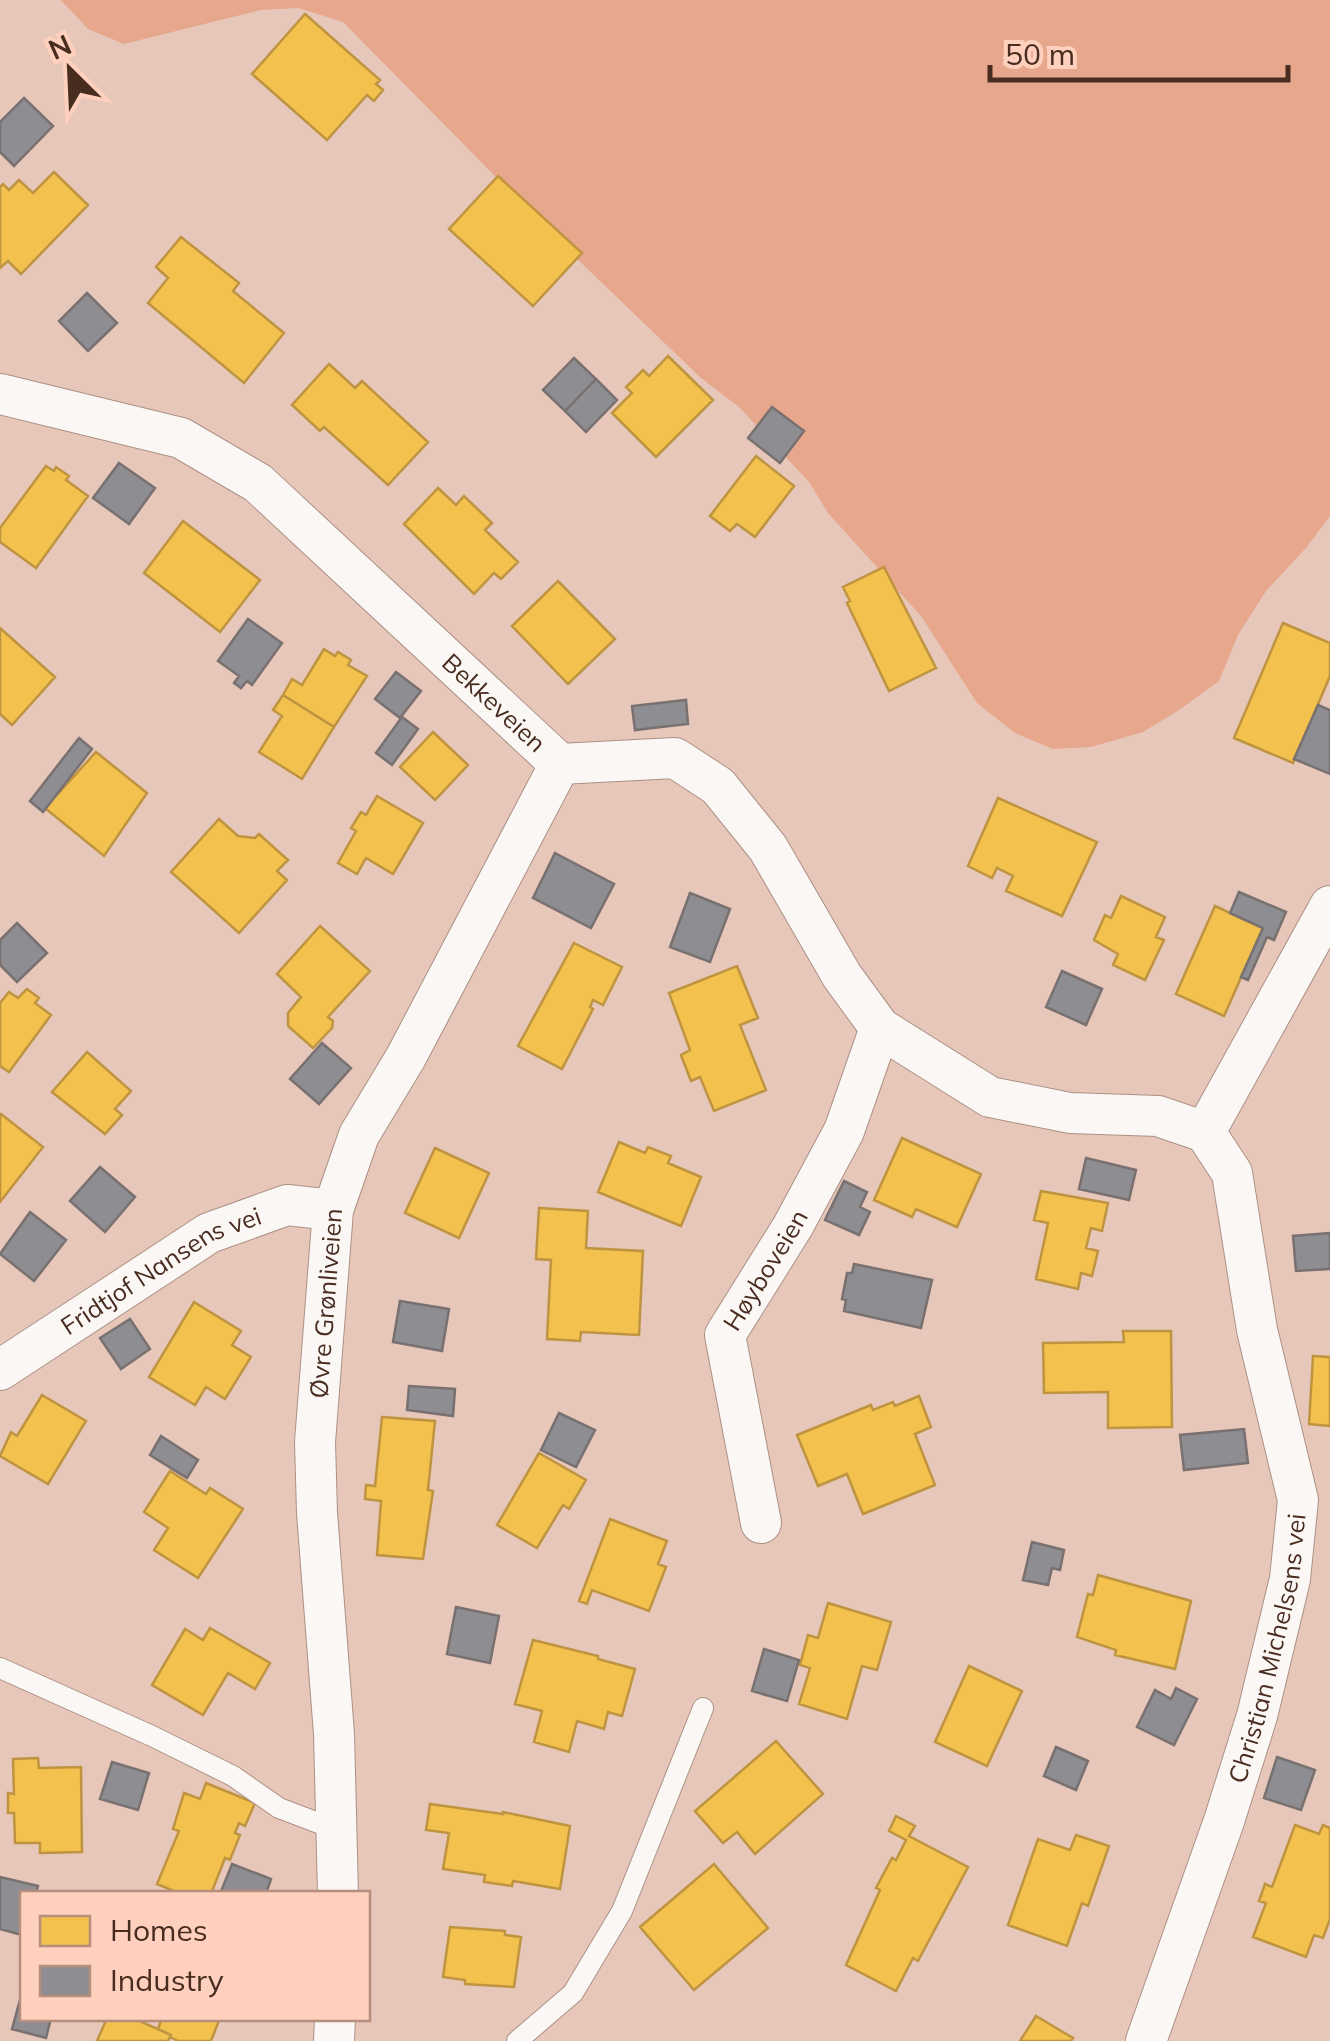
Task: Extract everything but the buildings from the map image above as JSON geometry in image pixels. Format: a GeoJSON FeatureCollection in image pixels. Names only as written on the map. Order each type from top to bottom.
{"type":"FeatureCollection","features":[{"type":"Feature","properties":{"kind":"street","name":"Bekkeveien"},"geometry":{"type":"LineString","coordinates":[[1,398],[182,438],[258,483],[560,764],[675,758],[718,786],[768,848],[842,976],[880,1028],[990,1097],[1070,1113],[1158,1116],[1205,1132]]}},
{"type":"Feature","properties":{"kind":"street","name":"Øvre Grønliveien"},"geometry":{"type":"LineString","coordinates":[[338,1891],[315,1442],[333,1210],[358,1136],[406,1057],[560,764]]}},
{"type":"Feature","properties":{"kind":"street"},"geometry":{"type":"LineString","coordinates":[[1205,1132],[1330,906]]}},
{"type":"Feature","properties":{"kind":"street","name":"Høyboveien"},"geometry":{"type":"LineString","coordinates":[[761,1524],[725,1335],[793,1226],[844,1131],[880,1028]]}},
{"type":"Feature","properties":{"kind":"street","name":"Christian Michelsens vei"},"geometry":{"type":"LineString","coordinates":[[1146,2041],[1224,1821],[1256,1716],[1290,1579],[1298,1500],[1257,1330],[1232,1173],[1205,1132]]}},
{"type":"Feature","properties":{"kind":"street","name":"Fridtjof Nansens vei"},"geometry":{"type":"LineString","coordinates":[[0,1370],[209,1232],[287,1204],[333,1210]]}},
{"type":"Feature","properties":{"kind":"lane"},"geometry":{"type":"LineString","coordinates":[[0,1668],[233,1776],[278,1808],[337,1830]]}},
{"type":"Feature","properties":{"kind":"lane"},"geometry":{"type":"LineString","coordinates":[[516,2041],[573,1992],[622,1911],[703,1708]]}},
{"type":"Feature","properties":{"kind":"shaded area"},"geometry":{"type":"Polygon","coordinates":[[[61,0],[1330,0],[1330,516],[1266,591],[1238,635],[1219,681],[1143,732],[1091,747],[1053,749],[1015,733],[977,703],[921,616],[828,513],[809,482],[739,407],[701,378],[574,256],[343,22],[298,8],[261,10],[124,44],[88,29],[61,0]]]}}]}
